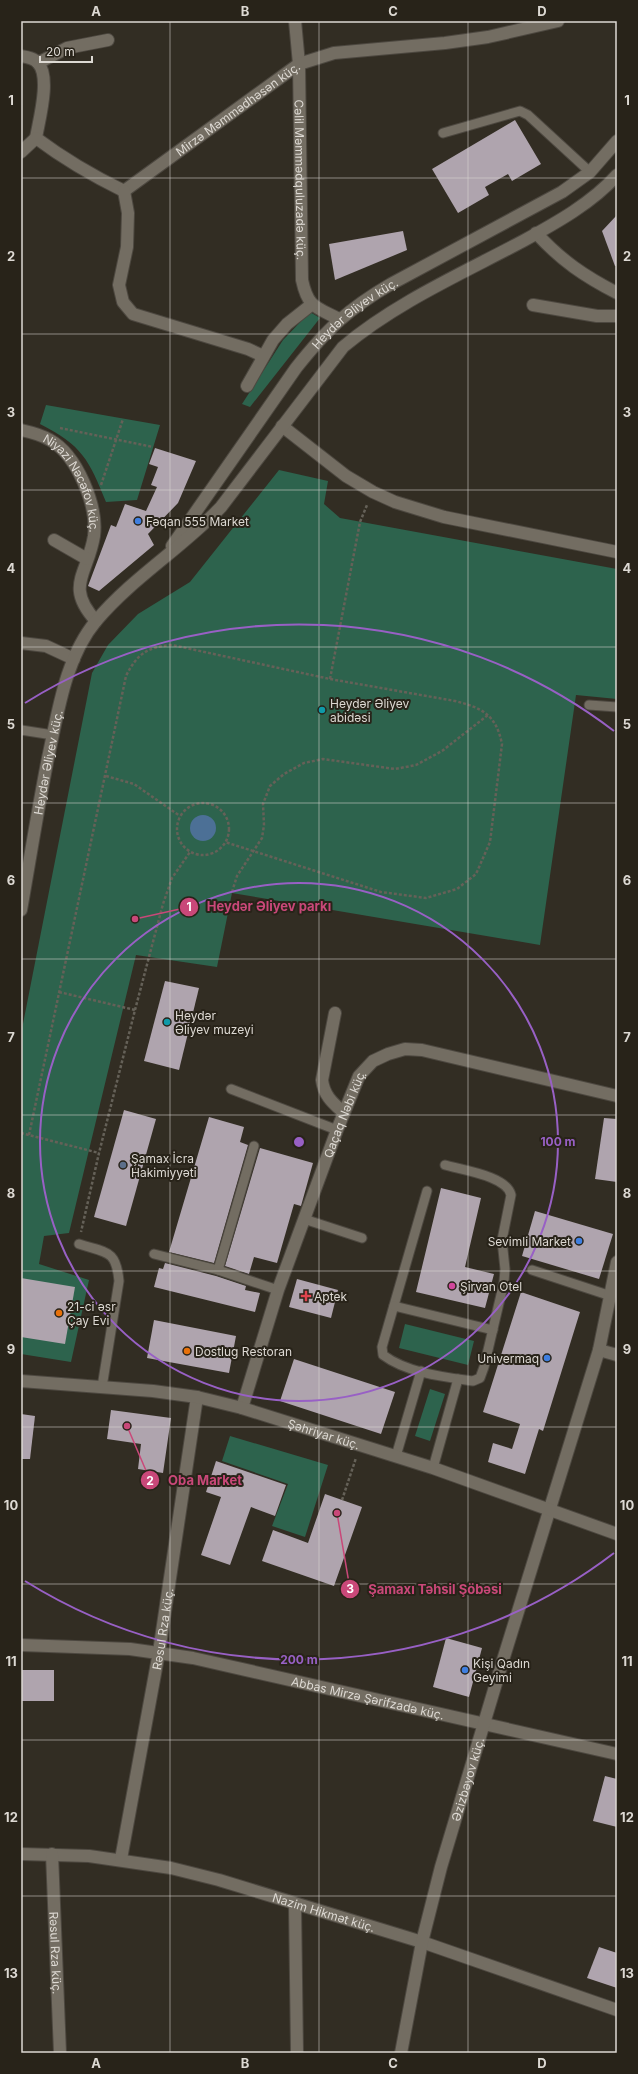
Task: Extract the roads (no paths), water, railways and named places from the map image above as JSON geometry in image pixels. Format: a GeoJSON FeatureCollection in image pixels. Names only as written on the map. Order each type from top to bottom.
{"type":"FeatureCollection","features":[{"type":"Feature","properties":{"kind":"street","name":"Cəlil Məmmədquluzadə küç."},"geometry":{"type":"LineString","coordinates":[[295,21],[299,64],[302,280],[305,294],[311,305]]}},
{"type":"Feature","properties":{"kind":"street","name":"Mirzə Məmmədhəsən küç."},"geometry":{"type":"LineString","coordinates":[[124,191],[299,64],[334,53],[446,43],[488,37],[558,21]]}},
{"type":"Feature","properties":{"kind":"street"},"geometry":{"type":"LineString","coordinates":[[38,63],[67,48],[108,40]]}},
{"type":"Feature","properties":{"kind":"street"},"geometry":{"type":"LineString","coordinates":[[21,56],[30,58],[38,63],[44,76],[44,87],[36,138],[21,152]]}},
{"type":"Feature","properties":{"kind":"street"},"geometry":{"type":"LineString","coordinates":[[36,138],[56,153],[98,179],[124,191],[128,213],[126,247],[119,285],[123,302],[133,314],[248,348],[263,356]]}},
{"type":"Feature","properties":{"kind":"street","name":"Heydər Əliyev küç."},"geometry":{"type":"LineString","coordinates":[[21,910],[53,735],[74,659],[83,640],[96,621],[120,597],[162,560],[296,368],[318,340],[339,319],[363,300],[562,192],[590,172],[617,141]]}},
{"type":"Feature","properties":{"kind":"street"},"geometry":{"type":"LineString","coordinates":[[162,560],[202,526],[221,506],[343,347],[362,331],[393,311],[536,233],[591,198],[617,175]]}},
{"type":"Feature","properties":{"kind":"street"},"geometry":{"type":"LineString","coordinates":[[536,233],[562,260],[592,280],[617,293]]}},
{"type":"Feature","properties":{"kind":"street"},"geometry":{"type":"LineString","coordinates":[[247,386],[273,340],[287,324],[311,305],[339,319]]}},
{"type":"Feature","properties":{"kind":"street"},"geometry":{"type":"LineString","coordinates":[[533,305],[597,316],[617,316]]}},
{"type":"Feature","properties":{"kind":"street"},"geometry":{"type":"LineString","coordinates":[[282,426],[346,476],[373,492],[401,504],[444,517],[617,552]]}},
{"type":"Feature","properties":{"kind":"street","name":"Niyazi Nəcəfov küç."},"geometry":{"type":"LineString","coordinates":[[21,430],[50,440],[64,451],[74,464],[83,482],[91,505],[94,522],[94,537],[80,580],[80,594],[81,603],[96,621]]}},
{"type":"Feature","properties":{"kind":"street"},"geometry":{"type":"LineString","coordinates":[[54,540],[87,559]]}},
{"type":"Feature","properties":{"kind":"street"},"geometry":{"type":"LineString","coordinates":[[21,643],[46,646],[74,659]]}},
{"type":"Feature","properties":{"kind":"street"},"geometry":{"type":"LineString","coordinates":[[335,1013],[323,1085],[328,1098],[344,1113]]}},
{"type":"Feature","properties":{"kind":"street","name":"Qaçaq Nəbi küç."},"geometry":{"type":"LineString","coordinates":[[242,1408],[278,1290],[336,1130],[359,1076],[373,1061],[388,1054],[404,1050],[422,1050],[617,1096]]}},
{"type":"Feature","properties":{"kind":"street","name":"Əzizbəyov küç."},"geometry":{"type":"LineString","coordinates":[[401,2053],[422,1942],[441,1867],[503,1660],[599,1350],[617,1262]]}},
{"type":"Feature","properties":{"kind":"street"},"geometry":{"type":"LineString","coordinates":[[599,1350],[617,1355]]}},
{"type":"Feature","properties":{"kind":"street","name":"Şəhriyar küç."},"geometry":{"type":"LineString","coordinates":[[21,1381],[102,1387],[197,1398],[242,1408],[433,1468],[617,1534]]}},
{"type":"Feature","properties":{"kind":"street","name":"Rəsul Rza küç."},"geometry":{"type":"LineString","coordinates":[[121,1859],[159,1652],[197,1398]]}},
{"type":"Feature","properties":{"kind":"street","name":"Abbas Mirzə Şərifzadə küç."},"geometry":{"type":"LineString","coordinates":[[21,1645],[95,1647],[159,1652],[193,1658],[617,1754]]}},
{"type":"Feature","properties":{"kind":"street","name":"Nazim Hikmət küç."},"geometry":{"type":"LineString","coordinates":[[21,1854],[52,1854],[121,1859],[170,1868],[422,1942],[617,2010]]}},
{"type":"Feature","properties":{"kind":"street","name":"Rəsul Rza küç."},"geometry":{"type":"LineString","coordinates":[[52,1854],[60,2053]]}},
{"type":"Feature","properties":{"kind":"street"},"geometry":{"type":"LineString","coordinates":[[295,1904],[297,2053]]}},
{"type":"Feature","properties":{"kind":"lane"},"geometry":{"type":"LineString","coordinates":[[443,133],[520,111],[528,115],[590,172]]}},
{"type":"Feature","properties":{"kind":"lane"},"geometry":{"type":"LineString","coordinates":[[589,705],[617,707]]}},
{"type":"Feature","properties":{"kind":"lane"},"geometry":{"type":"LineString","coordinates":[[21,730],[53,735]]}},
{"type":"Feature","properties":{"kind":"lane"},"geometry":{"type":"LineString","coordinates":[[231,1089],[336,1130]]}},
{"type":"Feature","properties":{"kind":"lane"},"geometry":{"type":"LineString","coordinates":[[218,1270],[254,1146]]}},
{"type":"Feature","properties":{"kind":"lane"},"geometry":{"type":"LineString","coordinates":[[427,1191],[382,1347],[383,1355],[391,1361],[421,1371],[473,1382],[480,1378],[504,1282],[506,1269],[502,1240],[511,1195],[509,1189],[501,1181],[445,1165]]}},
{"type":"Feature","properties":{"kind":"lane"},"geometry":{"type":"LineString","coordinates":[[304,1219],[362,1238]]}},
{"type":"Feature","properties":{"kind":"lane"},"geometry":{"type":"LineString","coordinates":[[79,1244],[110,1254],[118,1264],[120,1281],[102,1387]]}},
{"type":"Feature","properties":{"kind":"lane"},"geometry":{"type":"LineString","coordinates":[[154,1254],[218,1270],[278,1290]]}},
{"type":"Feature","properties":{"kind":"lane"},"geometry":{"type":"LineString","coordinates":[[532,1270],[611,1296]]}},
{"type":"Feature","properties":{"kind":"lane"},"geometry":{"type":"LineString","coordinates":[[394,1306],[493,1330]]}},
{"type":"Feature","properties":{"kind":"lane"},"geometry":{"type":"LineString","coordinates":[[396,1456],[421,1371]]}},
{"type":"Feature","properties":{"kind":"lane"},"geometry":{"type":"LineString","coordinates":[[433,1468],[458,1379]]}},
{"type":"Feature","properties":{"kind":"water"},"geometry":{"type":"Polygon","coordinates":[[[203,815],[212,819],[216,828],[212,837],[203,841],[194,837],[190,828],[194,819],[203,815]]]}},
{"type":"Feature","properties":{"kind":"place","name":"Fəqan 555 Market"},"geometry":{"type":"Point","coordinates":[138,521]}},
{"type":"Feature","properties":{"kind":"place","name":"Heydər Əliyev abidəsi"},"geometry":{"type":"Point","coordinates":[322,710]}},
{"type":"Feature","properties":{"kind":"place","name":"Heydər Əliyev parkı"},"geometry":{"type":"Point","coordinates":[135,919]}},
{"type":"Feature","properties":{"kind":"place","name":"Heydər Əliyev muzeyi"},"geometry":{"type":"Point","coordinates":[167,1022]}},
{"type":"Feature","properties":{"kind":"place","name":"Şamax İcra Hakimiyyəti"},"geometry":{"type":"Point","coordinates":[123,1165]}},
{"type":"Feature","properties":{"kind":"place","name":"Sevimli Market"},"geometry":{"type":"Point","coordinates":[579,1241]}},
{"type":"Feature","properties":{"kind":"place","name":"Şirvan Otel"},"geometry":{"type":"Point","coordinates":[452,1286]}},
{"type":"Feature","properties":{"kind":"place","name":"Aptek"},"geometry":{"type":"Point","coordinates":[306,1296]}},
{"type":"Feature","properties":{"kind":"place","name":"21-ci əsr Çay Evi"},"geometry":{"type":"Point","coordinates":[59,1313]}},
{"type":"Feature","properties":{"kind":"place","name":"Dostlug Restoran"},"geometry":{"type":"Point","coordinates":[187,1351]}},
{"type":"Feature","properties":{"kind":"place","name":"Univermaq"},"geometry":{"type":"Point","coordinates":[547,1358]}},
{"type":"Feature","properties":{"kind":"place","name":"Oba Market"},"geometry":{"type":"Point","coordinates":[127,1426]}},
{"type":"Feature","properties":{"kind":"place","name":"Şamaxı Təhsil Şöbəsi"},"geometry":{"type":"Point","coordinates":[337,1513]}},
{"type":"Feature","properties":{"kind":"place","name":"Kişi Qadın Geyimi"},"geometry":{"type":"Point","coordinates":[465,1670]}}]}
